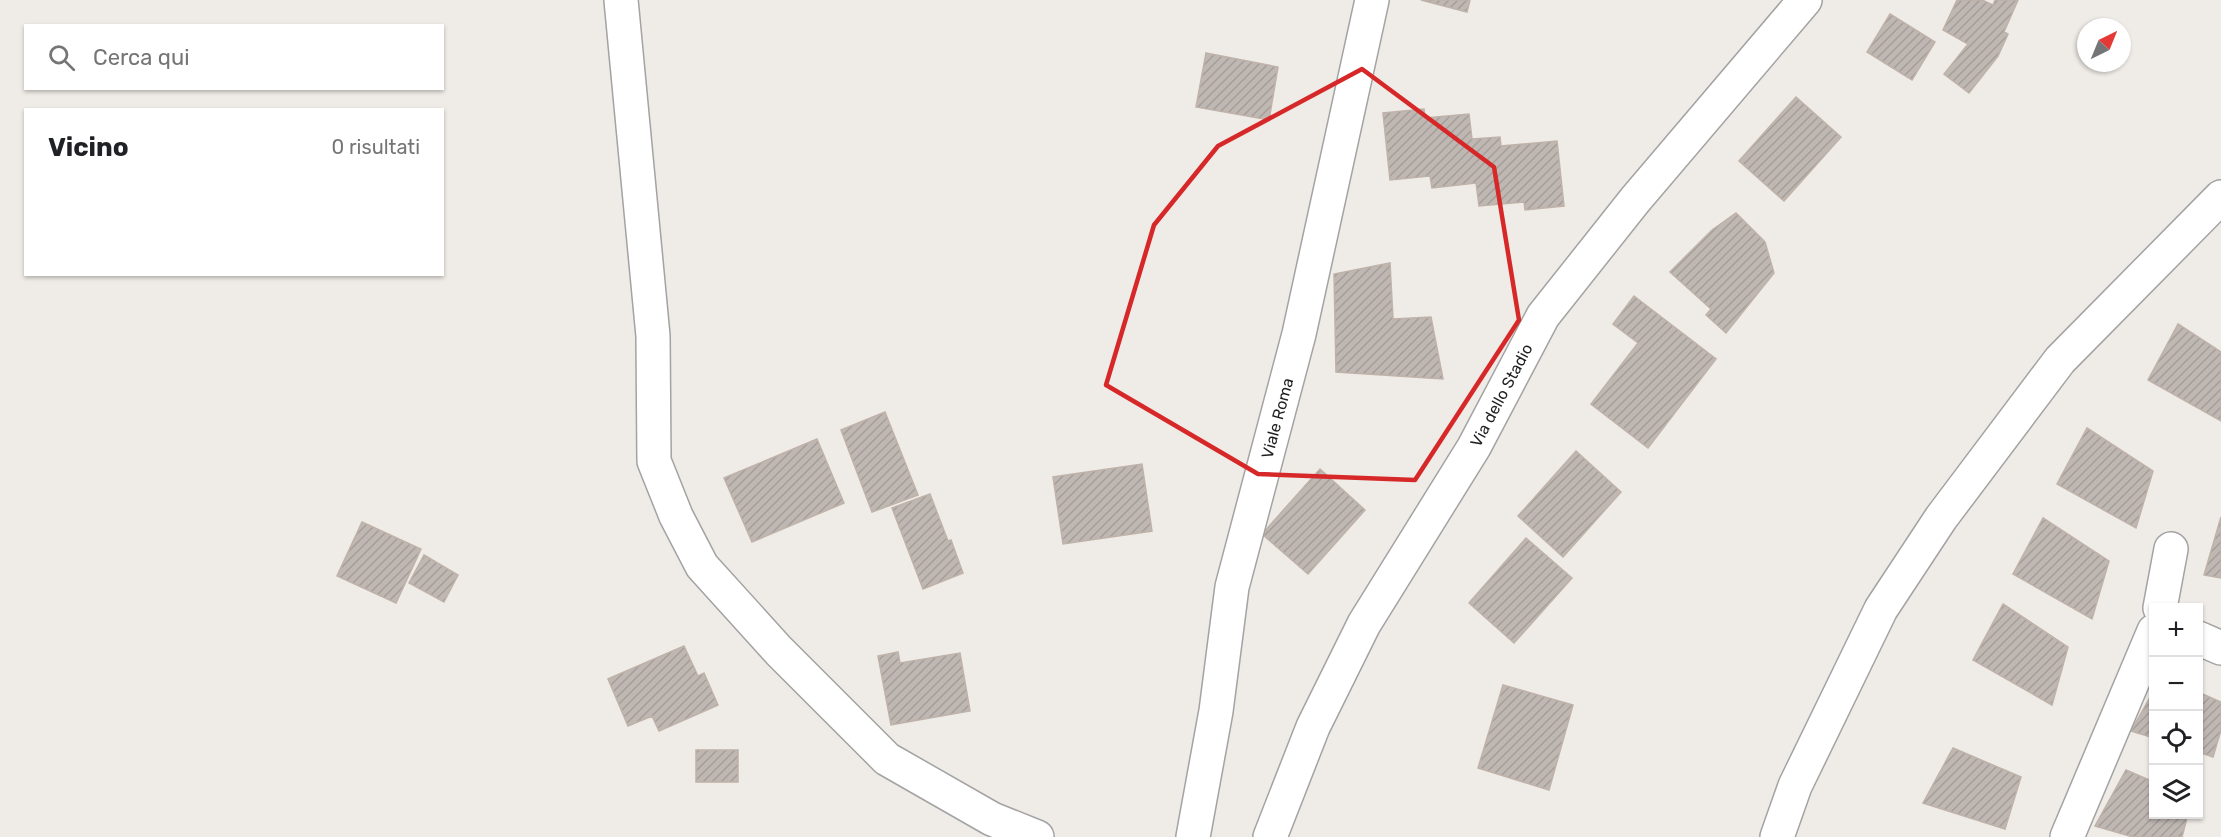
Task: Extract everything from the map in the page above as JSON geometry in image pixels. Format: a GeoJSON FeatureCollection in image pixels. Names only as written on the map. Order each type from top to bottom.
{"type":"FeatureCollection","features":[{"type":"Feature","properties":{"kind":"street"},"geometry":{"type":"LineString","coordinates":[[621,0],[653,336],[654,461],[676,516],[702,566],[779,651],[887,759],[992,819],[1037,837]]}},
{"type":"Feature","properties":{"kind":"street","name":"Viale Roma"},"geometry":{"type":"LineString","coordinates":[[1193,837],[1216,711],[1232,587],[1299,334],[1372,0]]}},
{"type":"Feature","properties":{"kind":"street","name":"Via dello Stadio"},"geometry":{"type":"LineString","coordinates":[[1270,837],[1313,727],[1364,624],[1474,447],[1543,316],[1635,200],[1805,0]]}},
{"type":"Feature","properties":{"kind":"street"},"geometry":{"type":"LineString","coordinates":[[1777,837],[1795,786],[1881,609],[1941,518],[2060,360],[2220,204]]}},
{"type":"Feature","properties":{"kind":"street"},"geometry":{"type":"LineString","coordinates":[[2161,603],[2170,549]]}},
{"type":"Feature","properties":{"kind":"street"},"geometry":{"type":"LineString","coordinates":[[2203,640],[2221,648]]}},
{"type":"Feature","properties":{"kind":"street"},"geometry":{"type":"LineString","coordinates":[[2067,837],[2149,643]]}},
{"type":"Feature","properties":{"kind":"highlighted area"},"geometry":{"type":"Polygon","coordinates":[[[1362,69],[1494,167],[1519,320],[1415,480],[1258,474],[1106,385],[1154,225],[1218,146],[1362,69]]]}},
{"type":"Feature","properties":{"kind":"building"},"geometry":{"type":"Polygon","coordinates":[[[1421,0],[1470,0],[1467,12],[1421,0]]]}},
{"type":"Feature","properties":{"kind":"building"},"geometry":{"type":"Polygon","coordinates":[[[1957,0],[1982,0],[1993,5],[1995,0],[2018,0],[2004,32],[2008,34],[1998,56],[1969,93],[1944,74],[1968,44],[1943,30],[1957,0]]]}},
{"type":"Feature","properties":{"kind":"building"},"geometry":{"type":"Polygon","coordinates":[[[1890,14],[1935,42],[1912,80],[1867,52],[1890,14]]]}},
{"type":"Feature","properties":{"kind":"building"},"geometry":{"type":"Polygon","coordinates":[[[1206,53],[1278,67],[1269,120],[1196,107],[1206,53]]]}},
{"type":"Feature","properties":{"kind":"building"},"geometry":{"type":"Polygon","coordinates":[[[1796,97],[1841,137],[1784,201],[1739,161],[1796,97]]]}},
{"type":"Feature","properties":{"kind":"building"},"geometry":{"type":"Polygon","coordinates":[[[1424,109],[1425,118],[1469,114],[1472,139],[1500,137],[1501,146],[1557,141],[1564,206],[1525,210],[1524,202],[1479,206],[1476,183],[1432,188],[1430,176],[1390,180],[1383,113],[1424,109]]]}},
{"type":"Feature","properties":{"kind":"building"},"geometry":{"type":"Polygon","coordinates":[[[1736,213],[1765,242],[1774,273],[1726,333],[1706,315],[1711,309],[1670,272],[1712,230],[1736,213]]]}},
{"type":"Feature","properties":{"kind":"building"},"geometry":{"type":"Polygon","coordinates":[[[1390,263],[1393,319],[1431,317],[1443,379],[1336,372],[1334,274],[1390,263]]]}},
{"type":"Feature","properties":{"kind":"building"},"geometry":{"type":"Polygon","coordinates":[[[1634,296],[1716,359],[1648,448],[1591,404],[1638,343],[1613,324],[1634,296]]]}},
{"type":"Feature","properties":{"kind":"building"},"geometry":{"type":"Polygon","coordinates":[[[2178,324],[2221,352],[2221,421],[2148,380],[2178,324]]]}},
{"type":"Feature","properties":{"kind":"building"},"geometry":{"type":"Polygon","coordinates":[[[885,412],[918,495],[872,512],[841,430],[885,412]]]}},
{"type":"Feature","properties":{"kind":"building"},"geometry":{"type":"Polygon","coordinates":[[[2087,428],[2153,471],[2136,528],[2057,484],[2087,428]]]}},
{"type":"Feature","properties":{"kind":"building"},"geometry":{"type":"Polygon","coordinates":[[[817,439],[844,503],[752,542],[724,478],[817,439]]]}},
{"type":"Feature","properties":{"kind":"building"},"geometry":{"type":"Polygon","coordinates":[[[1576,451],[1621,492],[1563,557],[1518,516],[1576,451]]]}},
{"type":"Feature","properties":{"kind":"building"},"geometry":{"type":"Polygon","coordinates":[[[1142,464],[1152,531],[1063,544],[1053,477],[1142,464]]]}},
{"type":"Feature","properties":{"kind":"building"},"geometry":{"type":"Polygon","coordinates":[[[1320,469],[1365,510],[1308,574],[1262,534],[1320,469]]]}},
{"type":"Feature","properties":{"kind":"building"},"geometry":{"type":"Polygon","coordinates":[[[930,494],[963,573],[923,589],[892,508],[930,494]]]}},
{"type":"Feature","properties":{"kind":"building"},"geometry":{"type":"Polygon","coordinates":[[[2221,517],[2221,578],[2204,575],[2221,517]]]}},
{"type":"Feature","properties":{"kind":"building"},"geometry":{"type":"Polygon","coordinates":[[[2043,518],[2109,561],[2092,619],[2013,574],[2043,518]]]}},
{"type":"Feature","properties":{"kind":"building"},"geometry":{"type":"Polygon","coordinates":[[[362,522],[421,549],[396,603],[337,576],[362,522]]]}},
{"type":"Feature","properties":{"kind":"building"},"geometry":{"type":"Polygon","coordinates":[[[1526,538],[1572,578],[1514,643],[1469,603],[1526,538]]]}},
{"type":"Feature","properties":{"kind":"building"},"geometry":{"type":"Polygon","coordinates":[[[424,555],[458,575],[444,602],[409,583],[424,555]]]}},
{"type":"Feature","properties":{"kind":"building"},"geometry":{"type":"Polygon","coordinates":[[[2003,604],[2068,647],[2052,705],[1973,660],[2003,604]]]}},
{"type":"Feature","properties":{"kind":"building"},"geometry":{"type":"Polygon","coordinates":[[[684,646],[698,676],[704,673],[718,705],[659,731],[652,716],[628,726],[608,679],[684,646]]]}},
{"type":"Feature","properties":{"kind":"building"},"geometry":{"type":"Polygon","coordinates":[[[898,652],[900,663],[960,653],[970,711],[891,725],[878,656],[898,652]]]}},
{"type":"Feature","properties":{"kind":"building"},"geometry":{"type":"Polygon","coordinates":[[[1503,685],[1573,705],[1549,790],[1478,768],[1503,685]]]}},
{"type":"Feature","properties":{"kind":"building"},"geometry":{"type":"Polygon","coordinates":[[[2203,694],[2221,702],[2221,730],[2213,757],[2203,754],[2203,694]]]}},
{"type":"Feature","properties":{"kind":"building"},"geometry":{"type":"Polygon","coordinates":[[[2149,699],[2149,736],[2131,731],[2149,699]]]}},
{"type":"Feature","properties":{"kind":"building"},"geometry":{"type":"Polygon","coordinates":[[[1953,748],[2021,777],[2005,829],[1923,803],[1953,748]]]}},
{"type":"Feature","properties":{"kind":"building"},"geometry":{"type":"Polygon","coordinates":[[[696,750],[738,750],[738,782],[696,782],[696,750]]]}},
{"type":"Feature","properties":{"kind":"building"},"geometry":{"type":"Polygon","coordinates":[[[2126,770],[2149,780],[2149,819],[2187,819],[2182,837],[2133,837],[2095,826],[2126,770]]]}}]}
